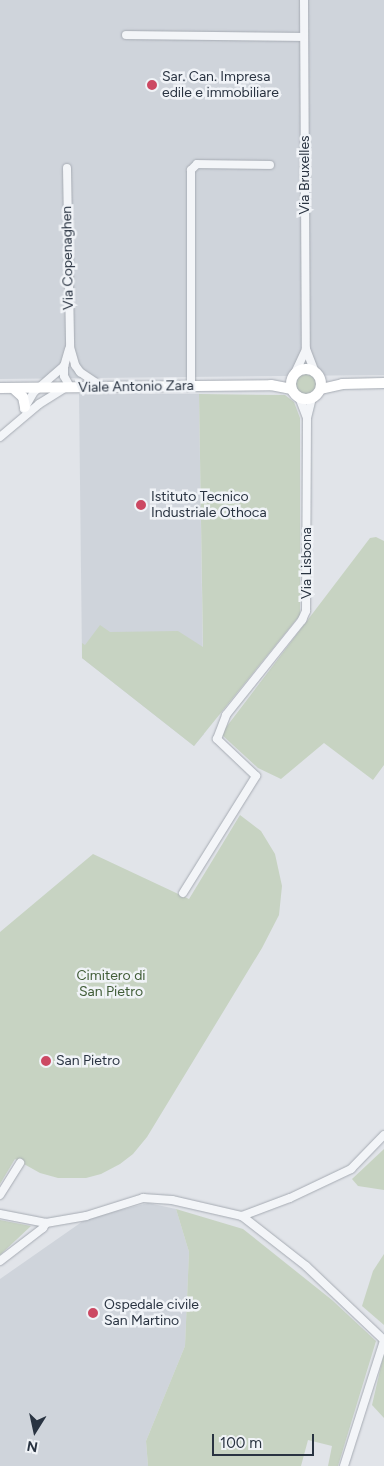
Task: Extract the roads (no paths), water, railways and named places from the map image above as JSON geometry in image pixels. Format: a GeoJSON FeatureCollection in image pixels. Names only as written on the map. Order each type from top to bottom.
{"type":"FeatureCollection","features":[{"type":"Feature","properties":{"kind":"main road"},"geometry":{"type":"LineString","coordinates":[[342,384],[304,368],[293,376],[295,393],[312,398],[321,389],[342,384],[384,383]]}},
{"type":"Feature","properties":{"kind":"main road"},"geometry":{"type":"LineString","coordinates":[[317,374],[321,389]]}},
{"type":"Feature","properties":{"kind":"main road","name":"Viale Antonio Zara"},"geometry":{"type":"LineString","coordinates":[[271,385],[293,376]]}},
{"type":"Feature","properties":{"kind":"main road","name":"Viale Antonio Zara"},"geometry":{"type":"LineString","coordinates":[[0,388],[271,385],[295,393]]}},
{"type":"Feature","properties":{"kind":"main road"},"geometry":{"type":"LineString","coordinates":[[13,388],[23,397],[25,408]]}},
{"type":"Feature","properties":{"kind":"street","name":"Via Bruxelles"},"geometry":{"type":"LineString","coordinates":[[304,0],[306,349],[317,374]]}},
{"type":"Feature","properties":{"kind":"street"},"geometry":{"type":"LineString","coordinates":[[126,35],[304,37]]}},
{"type":"Feature","properties":{"kind":"street"},"geometry":{"type":"LineString","coordinates":[[191,386],[190,170],[197,164],[270,165]]}},
{"type":"Feature","properties":{"kind":"street","name":"Via Copenaghen"},"geometry":{"type":"LineString","coordinates":[[67,168],[70,347],[75,365],[80,372],[102,387]]}},
{"type":"Feature","properties":{"kind":"street","name":"Via Copenaghen"},"geometry":{"type":"LineString","coordinates":[[64,366],[70,347]]}},
{"type":"Feature","properties":{"kind":"street","name":"Via Bruxelles"},"geometry":{"type":"LineString","coordinates":[[293,376],[306,349]]}},
{"type":"Feature","properties":{"kind":"street"},"geometry":{"type":"LineString","coordinates":[[18,420],[40,387],[64,366]]}},
{"type":"Feature","properties":{"kind":"street"},"geometry":{"type":"LineString","coordinates":[[0,437],[18,420],[67,388],[64,366]]}},
{"type":"Feature","properties":{"kind":"street","name":"Via Lisbona"},"geometry":{"type":"LineString","coordinates":[[295,393],[307,418]]}},
{"type":"Feature","properties":{"kind":"street","name":"Via Lisbona"},"geometry":{"type":"LineString","coordinates":[[183,893],[256,776],[217,739],[226,715],[302,620],[306,611],[307,418],[312,398]]}},
{"type":"Feature","properties":{"kind":"street"},"geometry":{"type":"LineString","coordinates":[[242,1216],[290,1198],[351,1169],[384,1135]]}},
{"type":"Feature","properties":{"kind":"street"},"geometry":{"type":"LineString","coordinates":[[0,1195],[20,1163]]}},
{"type":"Feature","properties":{"kind":"street"},"geometry":{"type":"LineString","coordinates":[[0,1214],[46,1223],[86,1216],[143,1198],[172,1200],[242,1216],[306,1266],[384,1341],[344,1466]]}},
{"type":"Feature","properties":{"kind":"street"},"geometry":{"type":"LineString","coordinates":[[0,1261],[43,1228],[46,1223]]}},
{"type":"Feature","properties":{"kind":"place","name":"Sar. Can. Impresa edile e immobiliare"},"geometry":{"type":"Point","coordinates":[152,85]}},
{"type":"Feature","properties":{"kind":"place","name":"Istituto Tecnico Industriale Othoca"},"geometry":{"type":"Point","coordinates":[141,505]}},
{"type":"Feature","properties":{"kind":"place","name":"San Pietro"},"geometry":{"type":"Point","coordinates":[46,1061]}},
{"type":"Feature","properties":{"kind":"place","name":"Ospedale civile San Martino"},"geometry":{"type":"Point","coordinates":[93,1313]}},
{"type":"Feature","properties":{"kind":"park label","name":"Cimitero di San Pietro"},"geometry":{"type":"Point","coordinates":[111,984]}}]}
